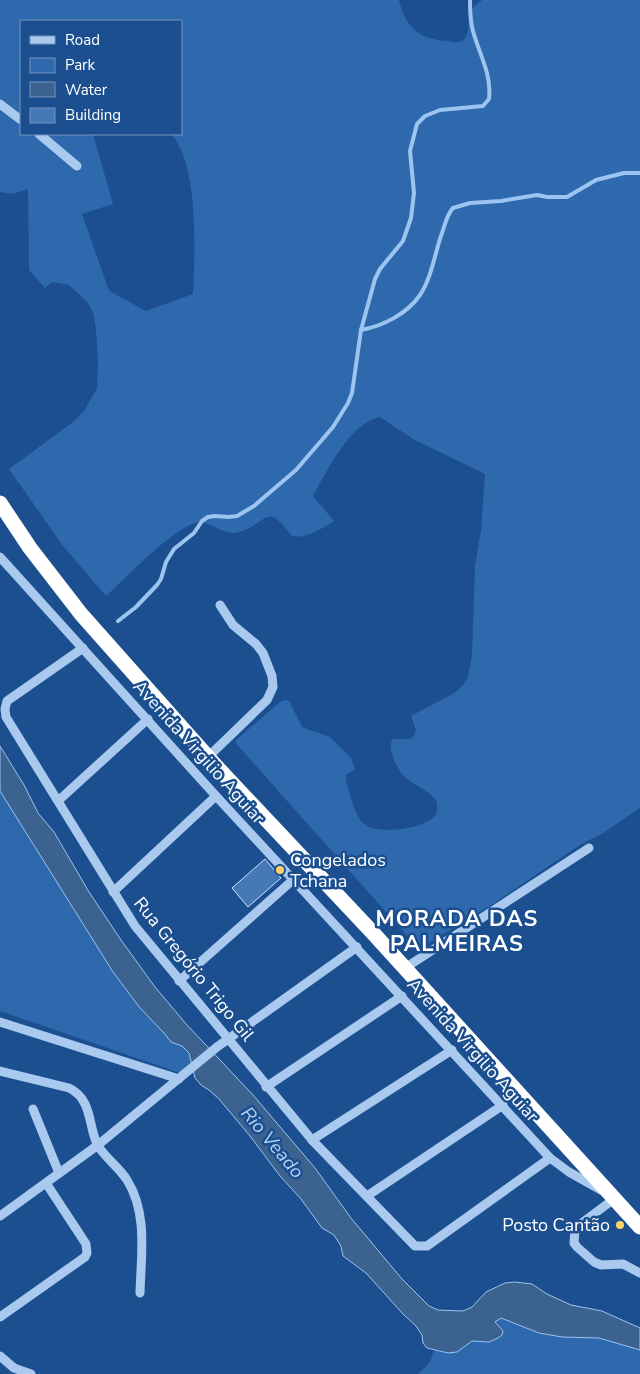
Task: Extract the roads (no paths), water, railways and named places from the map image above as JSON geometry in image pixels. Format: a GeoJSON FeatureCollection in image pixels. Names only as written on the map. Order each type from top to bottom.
{"type":"FeatureCollection","features":[{"type":"Feature","properties":{"kind":"highway"},"geometry":{"type":"LineString","coordinates":[[0,503],[30,548],[81,614],[208,757],[491,1061],[640,1228]]}},
{"type":"Feature","properties":{"kind":"street"},"geometry":{"type":"LineString","coordinates":[[0,104],[20,119]]}},
{"type":"Feature","properties":{"kind":"street"},"geometry":{"type":"LineString","coordinates":[[40,135],[77,166]]}},
{"type":"Feature","properties":{"kind":"street","name":"Avenida Virgilio Aguiar"},"geometry":{"type":"LineString","coordinates":[[0,557],[216,796],[550,1158],[569,1172],[611,1196]]}},
{"type":"Feature","properties":{"kind":"street"},"geometry":{"type":"LineString","coordinates":[[208,757],[268,700],[273,686],[272,676],[263,654],[256,644],[233,625],[220,605]]}},
{"type":"Feature","properties":{"kind":"street","name":"Rua Gregório Trigo Gil"},"geometry":{"type":"LineString","coordinates":[[82,648],[7,701],[4,709],[6,717],[135,926],[312,1140],[415,1246],[427,1246],[550,1158]]}},
{"type":"Feature","properties":{"kind":"street"},"geometry":{"type":"LineString","coordinates":[[58,801],[148,719]]}},
{"type":"Feature","properties":{"kind":"street"},"geometry":{"type":"LineString","coordinates":[[113,892],[216,796]]}},
{"type":"Feature","properties":{"kind":"street"},"geometry":{"type":"LineString","coordinates":[[404,968],[589,848]]}},
{"type":"Feature","properties":{"kind":"street"},"geometry":{"type":"LineString","coordinates":[[179,980],[294,879]]}},
{"type":"Feature","properties":{"kind":"street"},"geometry":{"type":"LineString","coordinates":[[0,1216],[98,1145],[217,1047],[357,947]]}},
{"type":"Feature","properties":{"kind":"street"},"geometry":{"type":"LineString","coordinates":[[266,1086],[402,996]]}},
{"type":"Feature","properties":{"kind":"street"},"geometry":{"type":"LineString","coordinates":[[0,1022],[179,1078]]}},
{"type":"Feature","properties":{"kind":"street"},"geometry":{"type":"LineString","coordinates":[[312,1140],[452,1050]]}},
{"type":"Feature","properties":{"kind":"street"},"geometry":{"type":"LineString","coordinates":[[0,1071],[75,1091],[84,1100],[98,1145],[121,1171],[137,1204],[141,1230],[140,1292]]}},
{"type":"Feature","properties":{"kind":"street"},"geometry":{"type":"LineString","coordinates":[[367,1196],[503,1105]]}},
{"type":"Feature","properties":{"kind":"street"},"geometry":{"type":"LineString","coordinates":[[33,1109],[59,1173]]}},
{"type":"Feature","properties":{"kind":"street"},"geometry":{"type":"LineString","coordinates":[[0,1317],[85,1257],[87,1252],[86,1244],[46,1183]]}},
{"type":"Feature","properties":{"kind":"street"},"geometry":{"type":"LineString","coordinates":[[611,1196],[579,1225],[575,1230],[574,1242],[577,1247],[597,1264],[608,1266],[623,1264],[640,1273]]}},
{"type":"Feature","properties":{"kind":"street"},"geometry":{"type":"LineString","coordinates":[[0,1356],[14,1368],[31,1374]]}},
{"type":"Feature","properties":{"kind":"water","name":"Rio Veado"},"geometry":{"type":"Polygon","coordinates":[[[0,746],[24,785],[38,813],[54,832],[89,892],[155,987],[187,1025],[253,1095],[315,1168],[351,1218],[402,1279],[429,1306],[438,1310],[463,1311],[472,1307],[486,1292],[505,1283],[532,1284],[547,1294],[571,1305],[602,1311],[640,1328],[640,1350],[599,1338],[562,1337],[539,1333],[501,1318],[495,1322],[503,1331],[502,1335],[489,1342],[472,1341],[457,1352],[448,1353],[427,1348],[416,1326],[366,1273],[343,1256],[341,1246],[334,1235],[322,1228],[301,1199],[280,1176],[219,1099],[195,1078],[189,1053],[182,1046],[171,1042],[140,1008],[113,972],[0,791],[0,746]]]}},
{"type":"Feature","properties":{"kind":"waterway"},"geometry":{"type":"LineString","coordinates":[[118,621],[136,607],[157,585],[161,579],[166,562],[174,549],[194,533],[202,521],[208,517],[237,516],[254,506],[296,470],[333,427],[348,403],[352,393],[361,330],[375,279],[380,269],[403,241],[411,218],[414,193],[410,151],[417,124],[425,116],[440,110],[483,106],[489,99],[489,81],[471,23],[470,0]]}},
{"type":"Feature","properties":{"kind":"waterway"},"geometry":{"type":"LineString","coordinates":[[361,330],[378,326],[394,318],[415,302],[424,288],[446,220],[453,208],[470,203],[501,201],[537,195],[567,197],[596,180],[624,173],[640,173]]}},
{"type":"Feature","properties":{"kind":"place","name":"Congelados Tchana"},"geometry":{"type":"Point","coordinates":[280,870]}},
{"type":"Feature","properties":{"kind":"place","name":"Posto Cantão"},"geometry":{"type":"Point","coordinates":[620,1225]}},
{"type":"Feature","properties":{"kind":"district","name":"MORADA DAS PALMEIRAS"},"geometry":{"type":"Point","coordinates":[457,930]}}]}
